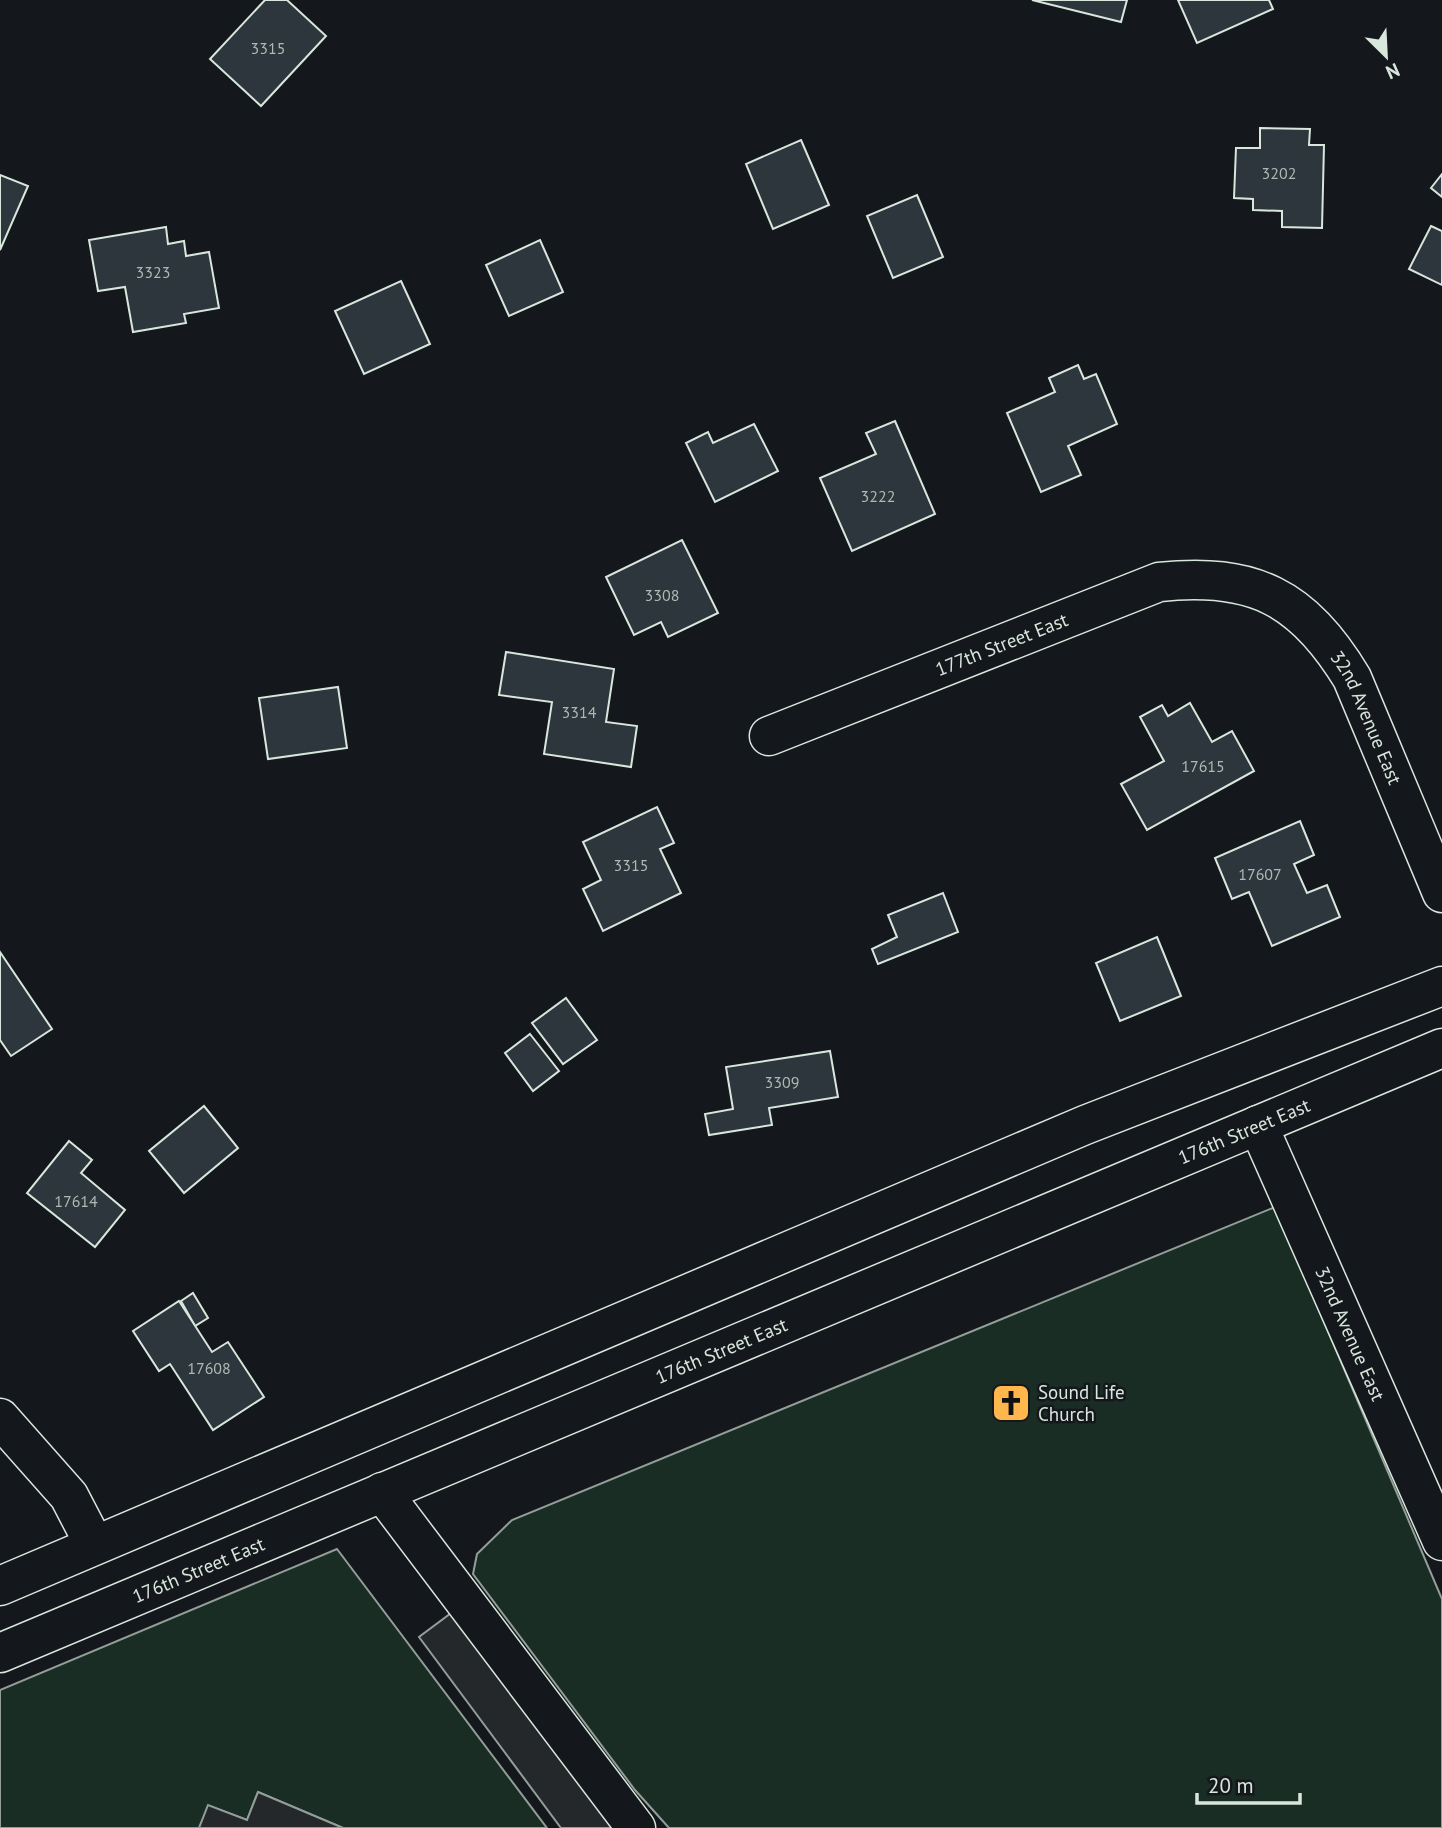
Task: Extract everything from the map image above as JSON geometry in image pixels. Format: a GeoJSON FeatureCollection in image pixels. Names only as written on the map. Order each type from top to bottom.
{"type":"FeatureCollection","features":[{"type":"Feature","properties":{"kind":"main road","name":"177th Street East"},"geometry":{"type":"LineString","coordinates":[[769,736],[1159,582],[1195,578],[1241,584]]}},
{"type":"Feature","properties":{"kind":"main road","name":"32nd Avenue East"},"geometry":{"type":"LineString","coordinates":[[1241,584],[1260,590],[1298,609],[1338,655],[1352,678],[1442,893]]}},
{"type":"Feature","properties":{"kind":"main road"},"geometry":{"type":"LineString","coordinates":[[0,1586],[1085,1125],[1442,986]]}},
{"type":"Feature","properties":{"kind":"main road","name":"176th Street East"},"geometry":{"type":"LineString","coordinates":[[0,1653],[1442,1048]]}},
{"type":"Feature","properties":{"kind":"main road","name":"32nd Avenue East"},"geometry":{"type":"LineString","coordinates":[[1258,1125],[1442,1541]]}},
{"type":"Feature","properties":{"kind":"main road"},"geometry":{"type":"LineString","coordinates":[[0,1418],[69,1496],[94,1544]]}},
{"type":"Feature","properties":{"kind":"main road"},"geometry":{"type":"LineString","coordinates":[[382,1492],[636,1828]]}},
{"type":"Feature","properties":{"kind":"green space","name":"Sound Life Church"},"geometry":{"type":"Polygon","coordinates":[[[1275,1207],[1442,1599],[1442,1828],[669,1828],[635,1790],[473,1574],[477,1554],[512,1520],[1275,1207]]]}},
{"type":"Feature","properties":{"kind":"green space"},"geometry":{"type":"Polygon","coordinates":[[[337,1549],[547,1828],[343,1828],[258,1792],[247,1820],[209,1806],[199,1828],[0,1828],[0,1690],[337,1549]]]}},
{"type":"Feature","properties":{"kind":"shaded area"},"geometry":{"type":"Polygon","coordinates":[[[474,1596],[646,1828],[561,1828],[419,1637],[474,1596]]]}},
{"type":"Feature","properties":{"kind":"shaded area"},"geometry":{"type":"Polygon","coordinates":[[[258,1792],[343,1828],[199,1828],[208,1805],[247,1820],[258,1792]]]}},
{"type":"Feature","properties":{"kind":"building"},"geometry":{"type":"Polygon","coordinates":[[[265,0],[287,0],[326,36],[261,106],[210,59],[265,0]]]}},
{"type":"Feature","properties":{"kind":"building"},"geometry":{"type":"Polygon","coordinates":[[[1032,0],[1127,0],[1121,22],[1032,0]]]}},
{"type":"Feature","properties":{"kind":"building"},"geometry":{"type":"Polygon","coordinates":[[[1178,0],[1269,0],[1273,9],[1197,43],[1178,0]]]}},
{"type":"Feature","properties":{"kind":"building"},"geometry":{"type":"Polygon","coordinates":[[[1260,128],[1310,129],[1309,145],[1324,145],[1322,228],[1282,227],[1282,211],[1253,210],[1253,199],[1234,198],[1236,148],[1260,148],[1260,128]]]}},
{"type":"Feature","properties":{"kind":"building"},"geometry":{"type":"Polygon","coordinates":[[[801,140],[829,205],[773,229],[746,164],[801,140]]]}},
{"type":"Feature","properties":{"kind":"building"},"geometry":{"type":"Polygon","coordinates":[[[1442,174],[1442,197],[1431,188],[1442,174]]]}},
{"type":"Feature","properties":{"kind":"building"},"geometry":{"type":"Polygon","coordinates":[[[0,175],[28,186],[0,250],[0,175]]]}},
{"type":"Feature","properties":{"kind":"building"},"geometry":{"type":"Polygon","coordinates":[[[917,195],[943,257],[893,278],[867,216],[917,195]]]}},
{"type":"Feature","properties":{"kind":"building"},"geometry":{"type":"Polygon","coordinates":[[[1431,226],[1442,231],[1442,285],[1409,269],[1431,226]]]}},
{"type":"Feature","properties":{"kind":"building"},"geometry":{"type":"Polygon","coordinates":[[[166,227],[168,244],[184,241],[186,256],[209,252],[219,308],[184,314],[186,323],[133,332],[125,287],[98,291],[89,240],[166,227]]]}},
{"type":"Feature","properties":{"kind":"building"},"geometry":{"type":"Polygon","coordinates":[[[540,240],[563,292],[509,316],[486,265],[540,240]]]}},
{"type":"Feature","properties":{"kind":"building"},"geometry":{"type":"Polygon","coordinates":[[[401,281],[430,344],[364,374],[335,311],[401,281]]]}},
{"type":"Feature","properties":{"kind":"building"},"geometry":{"type":"Polygon","coordinates":[[[1078,365],[1084,379],[1096,374],[1117,424],[1068,446],[1081,475],[1041,492],[1007,413],[1055,392],[1049,378],[1078,365]]]}},
{"type":"Feature","properties":{"kind":"building"},"geometry":{"type":"Polygon","coordinates":[[[895,421],[935,514],[852,551],[820,478],[876,454],[866,433],[895,421]]]}},
{"type":"Feature","properties":{"kind":"building"},"geometry":{"type":"Polygon","coordinates":[[[754,424],[778,471],[715,502],[686,443],[708,432],[713,443],[754,424]]]}},
{"type":"Feature","properties":{"kind":"building"},"geometry":{"type":"Polygon","coordinates":[[[682,540],[718,613],[668,637],[661,622],[634,635],[606,577],[682,540]]]}},
{"type":"Feature","properties":{"kind":"building"},"geometry":{"type":"Polygon","coordinates":[[[506,652],[614,669],[606,722],[637,726],[631,767],[544,754],[552,702],[499,695],[506,652]]]}},
{"type":"Feature","properties":{"kind":"building"},"geometry":{"type":"Polygon","coordinates":[[[338,687],[347,748],[268,759],[259,698],[338,687]]]}},
{"type":"Feature","properties":{"kind":"building"},"geometry":{"type":"Polygon","coordinates":[[[1190,703],[1212,742],[1232,731],[1254,771],[1147,830],[1121,784],[1164,761],[1140,717],[1162,705],[1168,716],[1190,703]]]}},
{"type":"Feature","properties":{"kind":"building"},"geometry":{"type":"Polygon","coordinates":[[[657,807],[674,843],[660,849],[681,893],[603,931],[583,889],[601,880],[583,842],[657,807]]]}},
{"type":"Feature","properties":{"kind":"building"},"geometry":{"type":"Polygon","coordinates":[[[1300,821],[1314,855],[1294,864],[1307,893],[1327,885],[1340,917],[1272,946],[1249,892],[1232,899],[1215,858],[1300,821]]]}},
{"type":"Feature","properties":{"kind":"building"},"geometry":{"type":"Polygon","coordinates":[[[943,893],[958,932],[878,964],[872,949],[897,937],[888,915],[943,893]]]}},
{"type":"Feature","properties":{"kind":"building"},"geometry":{"type":"Polygon","coordinates":[[[1157,937],[1181,996],[1120,1021],[1096,963],[1157,937]]]}},
{"type":"Feature","properties":{"kind":"building"},"geometry":{"type":"Polygon","coordinates":[[[0,952],[52,1029],[11,1056],[0,1040],[0,952]]]}},
{"type":"Feature","properties":{"kind":"building"},"geometry":{"type":"Polygon","coordinates":[[[566,998],[597,1040],[563,1064],[532,1023],[566,998]]]}},
{"type":"Feature","properties":{"kind":"building"},"geometry":{"type":"Polygon","coordinates":[[[530,1034],[559,1071],[533,1091],[505,1053],[530,1034]]]}},
{"type":"Feature","properties":{"kind":"building"},"geometry":{"type":"Polygon","coordinates":[[[830,1051],[838,1097],[769,1108],[772,1125],[709,1135],[705,1114],[733,1109],[726,1067],[830,1051]]]}},
{"type":"Feature","properties":{"kind":"building"},"geometry":{"type":"Polygon","coordinates":[[[204,1106],[238,1148],[184,1193],[149,1151],[204,1106]]]}},
{"type":"Feature","properties":{"kind":"building"},"geometry":{"type":"Polygon","coordinates":[[[69,1141],[92,1160],[81,1173],[125,1210],[95,1247],[27,1193],[69,1141]]]}},
{"type":"Feature","properties":{"kind":"building"},"geometry":{"type":"Polygon","coordinates":[[[193,1293],[208,1318],[195,1326],[181,1301],[193,1293]]]}},
{"type":"Feature","properties":{"kind":"building"},"geometry":{"type":"Polygon","coordinates":[[[179,1301],[212,1352],[228,1342],[264,1397],[213,1430],[170,1364],[159,1371],[133,1331],[179,1301]]]}},
{"type":"Feature","properties":{"kind":"place","name":"Sound Life Church"},"geometry":{"type":"Point","coordinates":[1011,1403]}}]}
